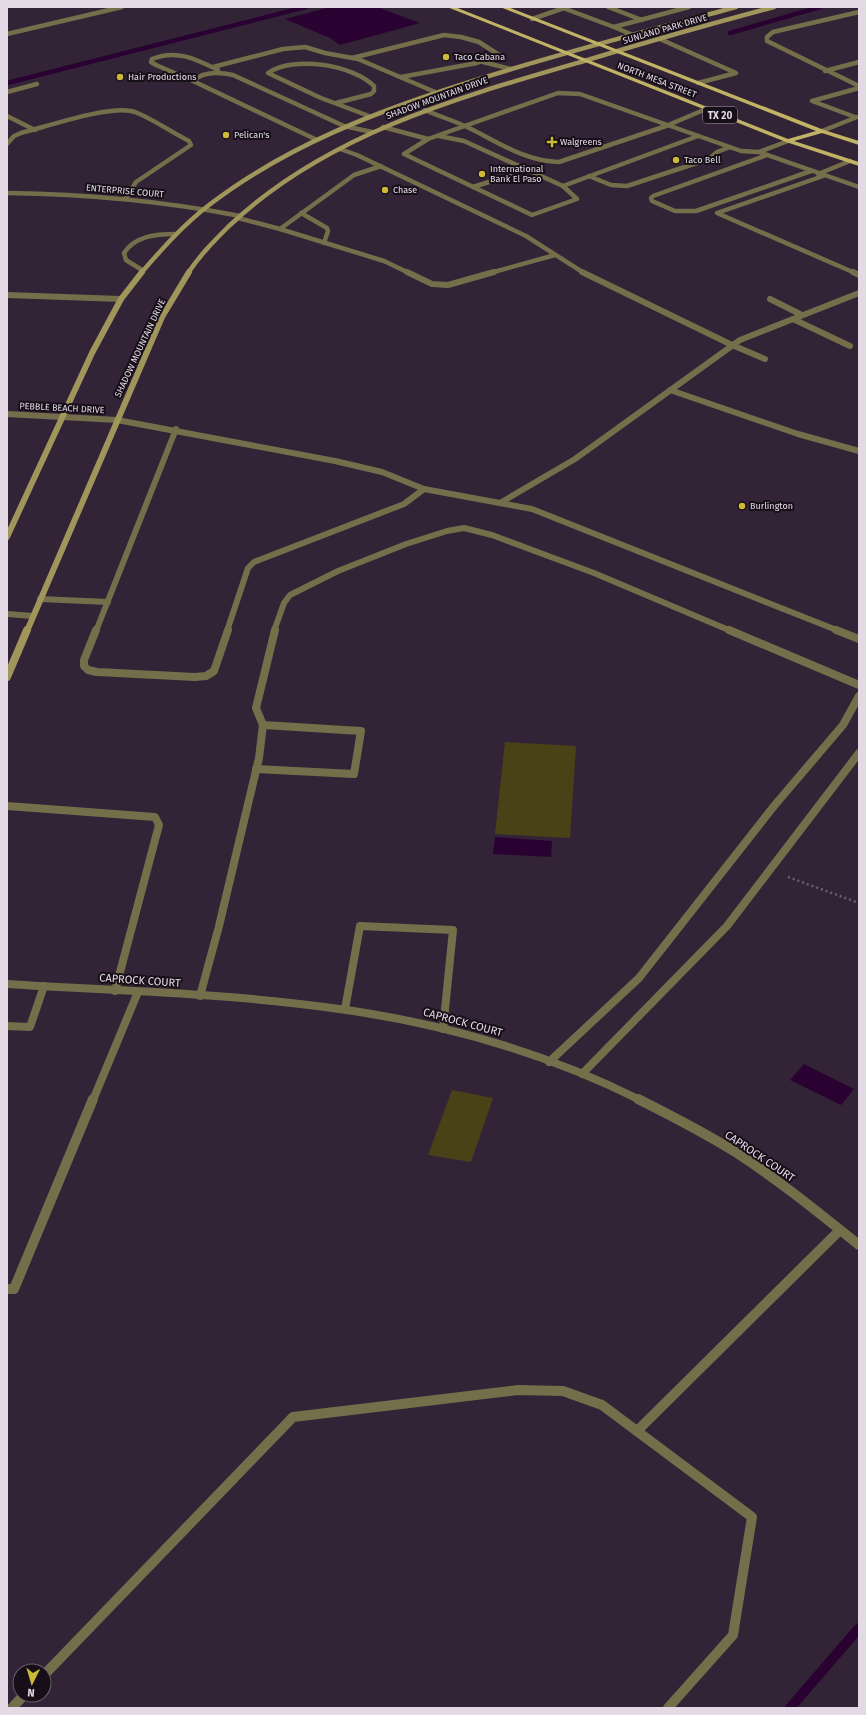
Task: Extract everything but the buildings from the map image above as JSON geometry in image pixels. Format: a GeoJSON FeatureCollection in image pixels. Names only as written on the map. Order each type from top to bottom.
{"type":"FeatureCollection","features":[{"type":"Feature","properties":{"kind":"main road","name":"NORTH MESA STREET"},"geometry":{"type":"LineString","coordinates":[[450,7],[788,141],[859,164]]}},
{"type":"Feature","properties":{"kind":"main road","name":"NORTH MESA STREET"},"geometry":{"type":"LineString","coordinates":[[503,7],[615,52],[822,131],[859,143]]}},
{"type":"Feature","properties":{"kind":"main road","name":"SUNLAND PARK DRIVE"},"geometry":{"type":"LineString","coordinates":[[566,54],[733,7]]}},
{"type":"Feature","properties":{"kind":"main road","name":"SUNLAND PARK DRIVE"},"geometry":{"type":"LineString","coordinates":[[584,61],[660,38],[774,7]]}},
{"type":"Feature","properties":{"kind":"main road","name":"SHADOW MOUNTAIN DRIVE"},"geometry":{"type":"LineString","coordinates":[[7,537],[82,374],[121,299],[142,270],[175,234],[205,208],[254,173],[316,139],[344,126],[435,92],[566,54]]}},
{"type":"Feature","properties":{"kind":"main road","name":"SHADOW MOUNTAIN DRIVE"},"geometry":{"type":"LineString","coordinates":[[7,676],[162,317],[179,287],[209,246],[239,217],[265,196],[303,170],[372,132],[425,110],[490,88],[584,61]]}},
{"type":"Feature","properties":{"kind":"main road"},"geometry":{"type":"LineString","coordinates":[[788,141],[822,131]]}},
{"type":"Feature","properties":{"kind":"street"},"geometry":{"type":"LineString","coordinates":[[7,34],[122,7]]}},
{"type":"Feature","properties":{"kind":"street"},"geometry":{"type":"LineString","coordinates":[[608,7],[642,20]]}},
{"type":"Feature","properties":{"kind":"street"},"geometry":{"type":"LineString","coordinates":[[614,27],[689,7]]}},
{"type":"Feature","properties":{"kind":"street"},"geometry":{"type":"LineString","coordinates":[[532,19],[566,8],[633,36]]}},
{"type":"Feature","properties":{"kind":"street"},"geometry":{"type":"LineString","coordinates":[[859,12],[773,32],[767,37],[767,41],[859,87]]}},
{"type":"Feature","properties":{"kind":"street"},"geometry":{"type":"LineString","coordinates":[[352,58],[451,34],[485,47],[499,55],[461,66],[419,72],[401,77]]}},
{"type":"Feature","properties":{"kind":"street"},"geometry":{"type":"LineString","coordinates":[[660,38],[736,73],[698,83]]}},
{"type":"Feature","properties":{"kind":"street"},"geometry":{"type":"LineString","coordinates":[[213,67],[294,46],[305,47],[325,53],[352,58],[435,92]]}},
{"type":"Feature","properties":{"kind":"street"},"geometry":{"type":"LineString","coordinates":[[316,139],[156,65],[151,62],[152,59],[165,54],[185,54],[224,73],[344,126],[372,132]]}},
{"type":"Feature","properties":{"kind":"street"},"geometry":{"type":"LineString","coordinates":[[481,61],[511,69]]}},
{"type":"Feature","properties":{"kind":"street"},"geometry":{"type":"LineString","coordinates":[[336,103],[371,94],[374,92],[374,86],[370,82],[339,67],[318,62],[300,62],[277,68],[268,73],[272,76],[336,103],[369,116]]}},
{"type":"Feature","properties":{"kind":"street"},"geometry":{"type":"LineString","coordinates":[[825,70],[859,62]]}},
{"type":"Feature","properties":{"kind":"street"},"geometry":{"type":"LineString","coordinates":[[193,81],[197,77],[224,73]]}},
{"type":"Feature","properties":{"kind":"street"},"geometry":{"type":"LineString","coordinates":[[7,92],[37,84]]}},
{"type":"Feature","properties":{"kind":"street"},"geometry":{"type":"LineString","coordinates":[[857,116],[812,101],[859,87]]}},
{"type":"Feature","properties":{"kind":"street"},"geometry":{"type":"LineString","coordinates":[[438,136],[464,142],[526,169],[563,186],[577,199],[532,215],[404,154],[428,139],[558,93],[569,92],[580,94],[666,126],[741,151],[759,152],[821,175],[859,187]]}},
{"type":"Feature","properties":{"kind":"street"},"geometry":{"type":"LineString","coordinates":[[425,110],[465,126],[531,160],[539,162],[559,162],[666,126],[706,109]]}},
{"type":"Feature","properties":{"kind":"street"},"geometry":{"type":"LineString","coordinates":[[7,144],[14,136],[35,130],[109,111],[127,110],[134,112],[189,141],[191,145],[136,182],[126,198]]}},
{"type":"Feature","properties":{"kind":"street"},"geometry":{"type":"LineString","coordinates":[[7,116],[35,130]]}},
{"type":"Feature","properties":{"kind":"street"},"geometry":{"type":"LineString","coordinates":[[822,131],[857,116]]}},
{"type":"Feature","properties":{"kind":"street"},"geometry":{"type":"LineString","coordinates":[[384,127],[428,139]]}},
{"type":"Feature","properties":{"kind":"street"},"geometry":{"type":"LineString","coordinates":[[563,186],[698,136]]}},
{"type":"Feature","properties":{"kind":"street"},"geometry":{"type":"LineString","coordinates":[[759,152],[788,141]]}},
{"type":"Feature","properties":{"kind":"street"},"geometry":{"type":"LineString","coordinates":[[589,176],[611,185],[627,186],[709,159],[717,152],[730,147]]}},
{"type":"Feature","properties":{"kind":"street"},"geometry":{"type":"LineString","coordinates":[[340,149],[381,166],[526,236],[578,270],[732,345],[765,359]]}},
{"type":"Feature","properties":{"kind":"street"},"geometry":{"type":"LineString","coordinates":[[767,155],[653,196],[651,198],[652,201],[675,212],[696,211],[811,171]]}},
{"type":"Feature","properties":{"kind":"street"},"geometry":{"type":"LineString","coordinates":[[850,161],[821,175],[718,213],[859,275]]}},
{"type":"Feature","properties":{"kind":"street"},"geometry":{"type":"LineString","coordinates":[[280,229],[354,175],[381,166]]}},
{"type":"Feature","properties":{"kind":"street"},"geometry":{"type":"LineString","coordinates":[[508,175],[526,169]]}},
{"type":"Feature","properties":{"kind":"street"},"geometry":{"type":"LineString","coordinates":[[472,187],[489,182]]}},
{"type":"Feature","properties":{"kind":"street","name":"ENTERPRISE COURT"},"geometry":{"type":"LineString","coordinates":[[7,193],[72,194],[126,198],[205,208],[384,261],[427,283],[439,285],[448,285],[555,255]]}},
{"type":"Feature","properties":{"kind":"street"},"geometry":{"type":"LineString","coordinates":[[302,214],[327,228],[328,231],[324,243]]}},
{"type":"Feature","properties":{"kind":"street"},"geometry":{"type":"LineString","coordinates":[[142,270],[126,260],[124,253],[130,244],[150,236],[175,234]]}},
{"type":"Feature","properties":{"kind":"street"},"geometry":{"type":"LineString","coordinates":[[500,503],[575,459],[740,340],[859,293]]}},
{"type":"Feature","properties":{"kind":"street"},"geometry":{"type":"LineString","coordinates":[[7,296],[121,299]]}},
{"type":"Feature","properties":{"kind":"street"},"geometry":{"type":"LineString","coordinates":[[770,299],[802,315]]}},
{"type":"Feature","properties":{"kind":"street"},"geometry":{"type":"LineString","coordinates":[[793,319],[850,346]]}},
{"type":"Feature","properties":{"kind":"street"},"geometry":{"type":"LineString","coordinates":[[670,390],[798,434],[859,451]]}},
{"type":"Feature","properties":{"kind":"street","name":"PEBBLE BEACH DRIVE"},"geometry":{"type":"LineString","coordinates":[[7,414],[117,420],[176,429],[331,460],[408,480],[424,489],[532,509],[859,638]]}},
{"type":"Feature","properties":{"kind":"street"},"geometry":{"type":"LineString","coordinates":[[176,429],[84,660],[84,666],[88,670],[97,672],[195,677],[206,676],[214,671],[248,568],[254,562],[404,504],[424,489]]}},
{"type":"Feature","properties":{"kind":"street"},"geometry":{"type":"LineString","coordinates":[[200,996],[225,903],[259,758],[263,725],[256,708],[276,624],[284,603],[290,594],[338,571],[406,544],[447,531],[464,528],[492,535],[594,573],[859,685]]}},
{"type":"Feature","properties":{"kind":"street"},"geometry":{"type":"LineString","coordinates":[[40,599],[108,602]]}},
{"type":"Feature","properties":{"kind":"street"},"geometry":{"type":"LineString","coordinates":[[7,614],[33,616]]}},
{"type":"Feature","properties":{"kind":"street"},"geometry":{"type":"LineString","coordinates":[[549,1062],[638,978],[774,806],[843,725],[859,696]]}},
{"type":"Feature","properties":{"kind":"street"},"geometry":{"type":"LineString","coordinates":[[256,769],[354,774],[361,731],[263,725]]}},
{"type":"Feature","properties":{"kind":"street"},"geometry":{"type":"LineString","coordinates":[[582,1074],[727,926],[859,753]]}},
{"type":"Feature","properties":{"kind":"street"},"geometry":{"type":"LineString","coordinates":[[7,806],[145,815],[155,817],[160,825],[115,991]]}},
{"type":"Feature","properties":{"kind":"street"},"geometry":{"type":"LineString","coordinates":[[345,1009],[360,926],[453,930],[443,1029]]}},
{"type":"Feature","properties":{"kind":"street","name":"CAPROCK COURT"},"geometry":{"type":"LineString","coordinates":[[7,984],[293,1002],[345,1009],[416,1022],[499,1044],[582,1074],[651,1105],[719,1143],[775,1180],[859,1245]]}},
{"type":"Feature","properties":{"kind":"street"},"geometry":{"type":"LineString","coordinates":[[7,1026],[30,1027],[44,986]]}},
{"type":"Feature","properties":{"kind":"street"},"geometry":{"type":"LineString","coordinates":[[7,1289],[14,1289],[138,992]]}},
{"type":"Feature","properties":{"kind":"street"},"geometry":{"type":"LineString","coordinates":[[637,1431],[840,1230]]}},
{"type":"Feature","properties":{"kind":"street"},"geometry":{"type":"LineString","coordinates":[[52,1667],[293,1417],[518,1390],[563,1391],[602,1405],[752,1517],[733,1635],[668,1708]]}},
{"type":"Feature","properties":{"kind":"path"},"geometry":{"type":"LineString","coordinates":[[770,871],[859,902]]}},
{"type":"Feature","properties":{"kind":"shaded area"},"geometry":{"type":"Polygon","coordinates":[[[331,7],[377,7],[420,23],[340,45],[330,38],[285,19],[331,7]]]}},
{"type":"Feature","properties":{"kind":"shaded area"},"geometry":{"type":"Polygon","coordinates":[[[505,742],[576,746],[570,838],[495,834],[505,742]]]}},
{"type":"Feature","properties":{"kind":"shaded area"},"geometry":{"type":"Polygon","coordinates":[[[495,837],[552,841],[551,857],[493,854],[495,837]]]}},
{"type":"Feature","properties":{"kind":"shaded area"},"geometry":{"type":"Polygon","coordinates":[[[804,1064],[854,1089],[841,1105],[790,1080],[804,1064]]]}},
{"type":"Feature","properties":{"kind":"shaded area"},"geometry":{"type":"Polygon","coordinates":[[[452,1090],[493,1098],[471,1162],[428,1155],[452,1090]]]}},
{"type":"Feature","properties":{"kind":"waterway"},"geometry":{"type":"LineString","coordinates":[[7,83],[306,7]]}},
{"type":"Feature","properties":{"kind":"waterway"},"geometry":{"type":"LineString","coordinates":[[730,33],[820,7]]}},
{"type":"Feature","properties":{"kind":"waterway"},"geometry":{"type":"LineString","coordinates":[[790,1708],[859,1628]]}},
{"type":"Feature","properties":{"kind":"place","name":"Taco Cabana"},"geometry":{"type":"Point","coordinates":[446,57]}},
{"type":"Feature","properties":{"kind":"place","name":"Hair Productions"},"geometry":{"type":"Point","coordinates":[120,77]}},
{"type":"Feature","properties":{"kind":"place","name":"Pelican's"},"geometry":{"type":"Point","coordinates":[226,135]}},
{"type":"Feature","properties":{"kind":"place","name":"Walgreens"},"geometry":{"type":"Point","coordinates":[552,142]}},
{"type":"Feature","properties":{"kind":"place","name":"Taco Bell"},"geometry":{"type":"Point","coordinates":[676,160]}},
{"type":"Feature","properties":{"kind":"place","name":"International Bank El Paso"},"geometry":{"type":"Point","coordinates":[482,174]}},
{"type":"Feature","properties":{"kind":"place","name":"Chase"},"geometry":{"type":"Point","coordinates":[385,190]}},
{"type":"Feature","properties":{"kind":"place","name":"Burlington"},"geometry":{"type":"Point","coordinates":[742,506]}}]}
